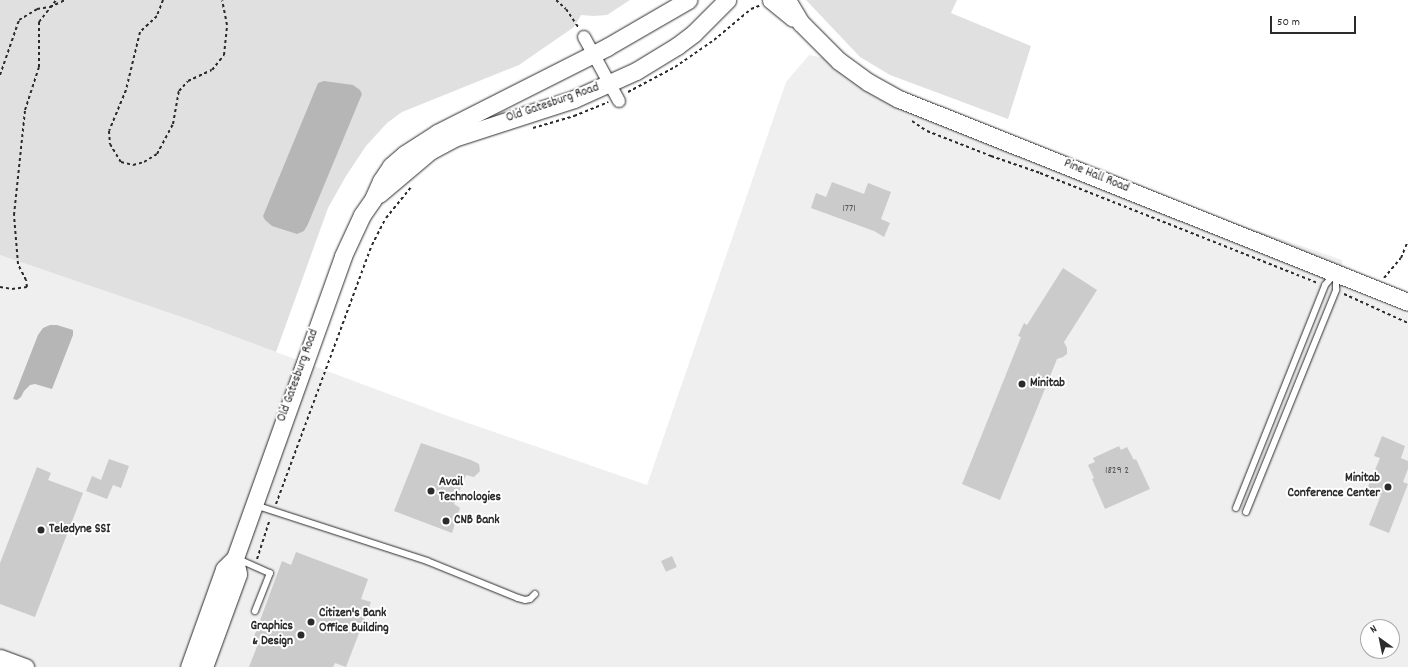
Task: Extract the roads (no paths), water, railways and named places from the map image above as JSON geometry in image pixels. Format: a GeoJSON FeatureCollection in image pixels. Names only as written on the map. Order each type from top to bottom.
{"type":"FeatureCollection","features":[{"type":"Feature","properties":{"kind":"street","name":"Old Gatesburg Road"},"geometry":{"type":"LineString","coordinates":[[189,667],[224,569],[235,558],[343,256],[362,215],[373,199],[381,181],[391,166],[426,140],[452,124],[639,30],[688,0]]}},
{"type":"Feature","properties":{"kind":"street","name":"Old Gatesburg Road"},"geometry":{"type":"LineString","coordinates":[[373,199],[430,151],[468,132],[550,108],[617,95],[636,70],[677,46],[710,18],[727,0]]}},
{"type":"Feature","properties":{"kind":"street","name":"Pine Hall Road"},"geometry":{"type":"LineString","coordinates":[[787,0],[801,23]]}},
{"type":"Feature","properties":{"kind":"street","name":"Pine Hall Road"},"geometry":{"type":"LineString","coordinates":[[766,3],[801,23],[848,68],[878,88],[899,99],[1408,302]]}},
{"type":"Feature","properties":{"kind":"street"},"geometry":{"type":"LineString","coordinates":[[584,36],[617,95]]}},
{"type":"Feature","properties":{"kind":"street","name":"Old Gatesburg Road"},"geometry":{"type":"LineString","coordinates":[[204,667],[238,574],[235,558]]}},
{"type":"Feature","properties":{"kind":"street"},"geometry":{"type":"LineString","coordinates":[[0,658],[25,667]]}},
{"type":"Feature","properties":{"kind":"lane"},"geometry":{"type":"LineString","coordinates":[[1236,508],[1325,285],[1336,273]]}},
{"type":"Feature","properties":{"kind":"lane"},"geometry":{"type":"LineString","coordinates":[[1246,512],[1336,290],[1336,273]]}},
{"type":"Feature","properties":{"kind":"lane"},"geometry":{"type":"LineString","coordinates":[[254,504],[427,562],[518,598],[525,600],[535,594]]}},
{"type":"Feature","properties":{"kind":"lane"},"geometry":{"type":"LineString","coordinates":[[235,558],[270,573],[255,611]]}},
{"type":"Feature","properties":{"kind":"place","name":"Minitab"},"geometry":{"type":"Point","coordinates":[1022,384]}},
{"type":"Feature","properties":{"kind":"place","name":"Minitab Conference Center"},"geometry":{"type":"Point","coordinates":[1388,487]}},
{"type":"Feature","properties":{"kind":"place","name":"Avail Technologies"},"geometry":{"type":"Point","coordinates":[431,491]}},
{"type":"Feature","properties":{"kind":"place","name":"CNB Bank"},"geometry":{"type":"Point","coordinates":[446,521]}},
{"type":"Feature","properties":{"kind":"place","name":"Teledyne SSI"},"geometry":{"type":"Point","coordinates":[41,530]}},
{"type":"Feature","properties":{"kind":"place","name":"Citizen's Bank Office Building"},"geometry":{"type":"Point","coordinates":[311,622]}},
{"type":"Feature","properties":{"kind":"place","name":"Graphics & Design"},"geometry":{"type":"Point","coordinates":[301,635]}}]}
